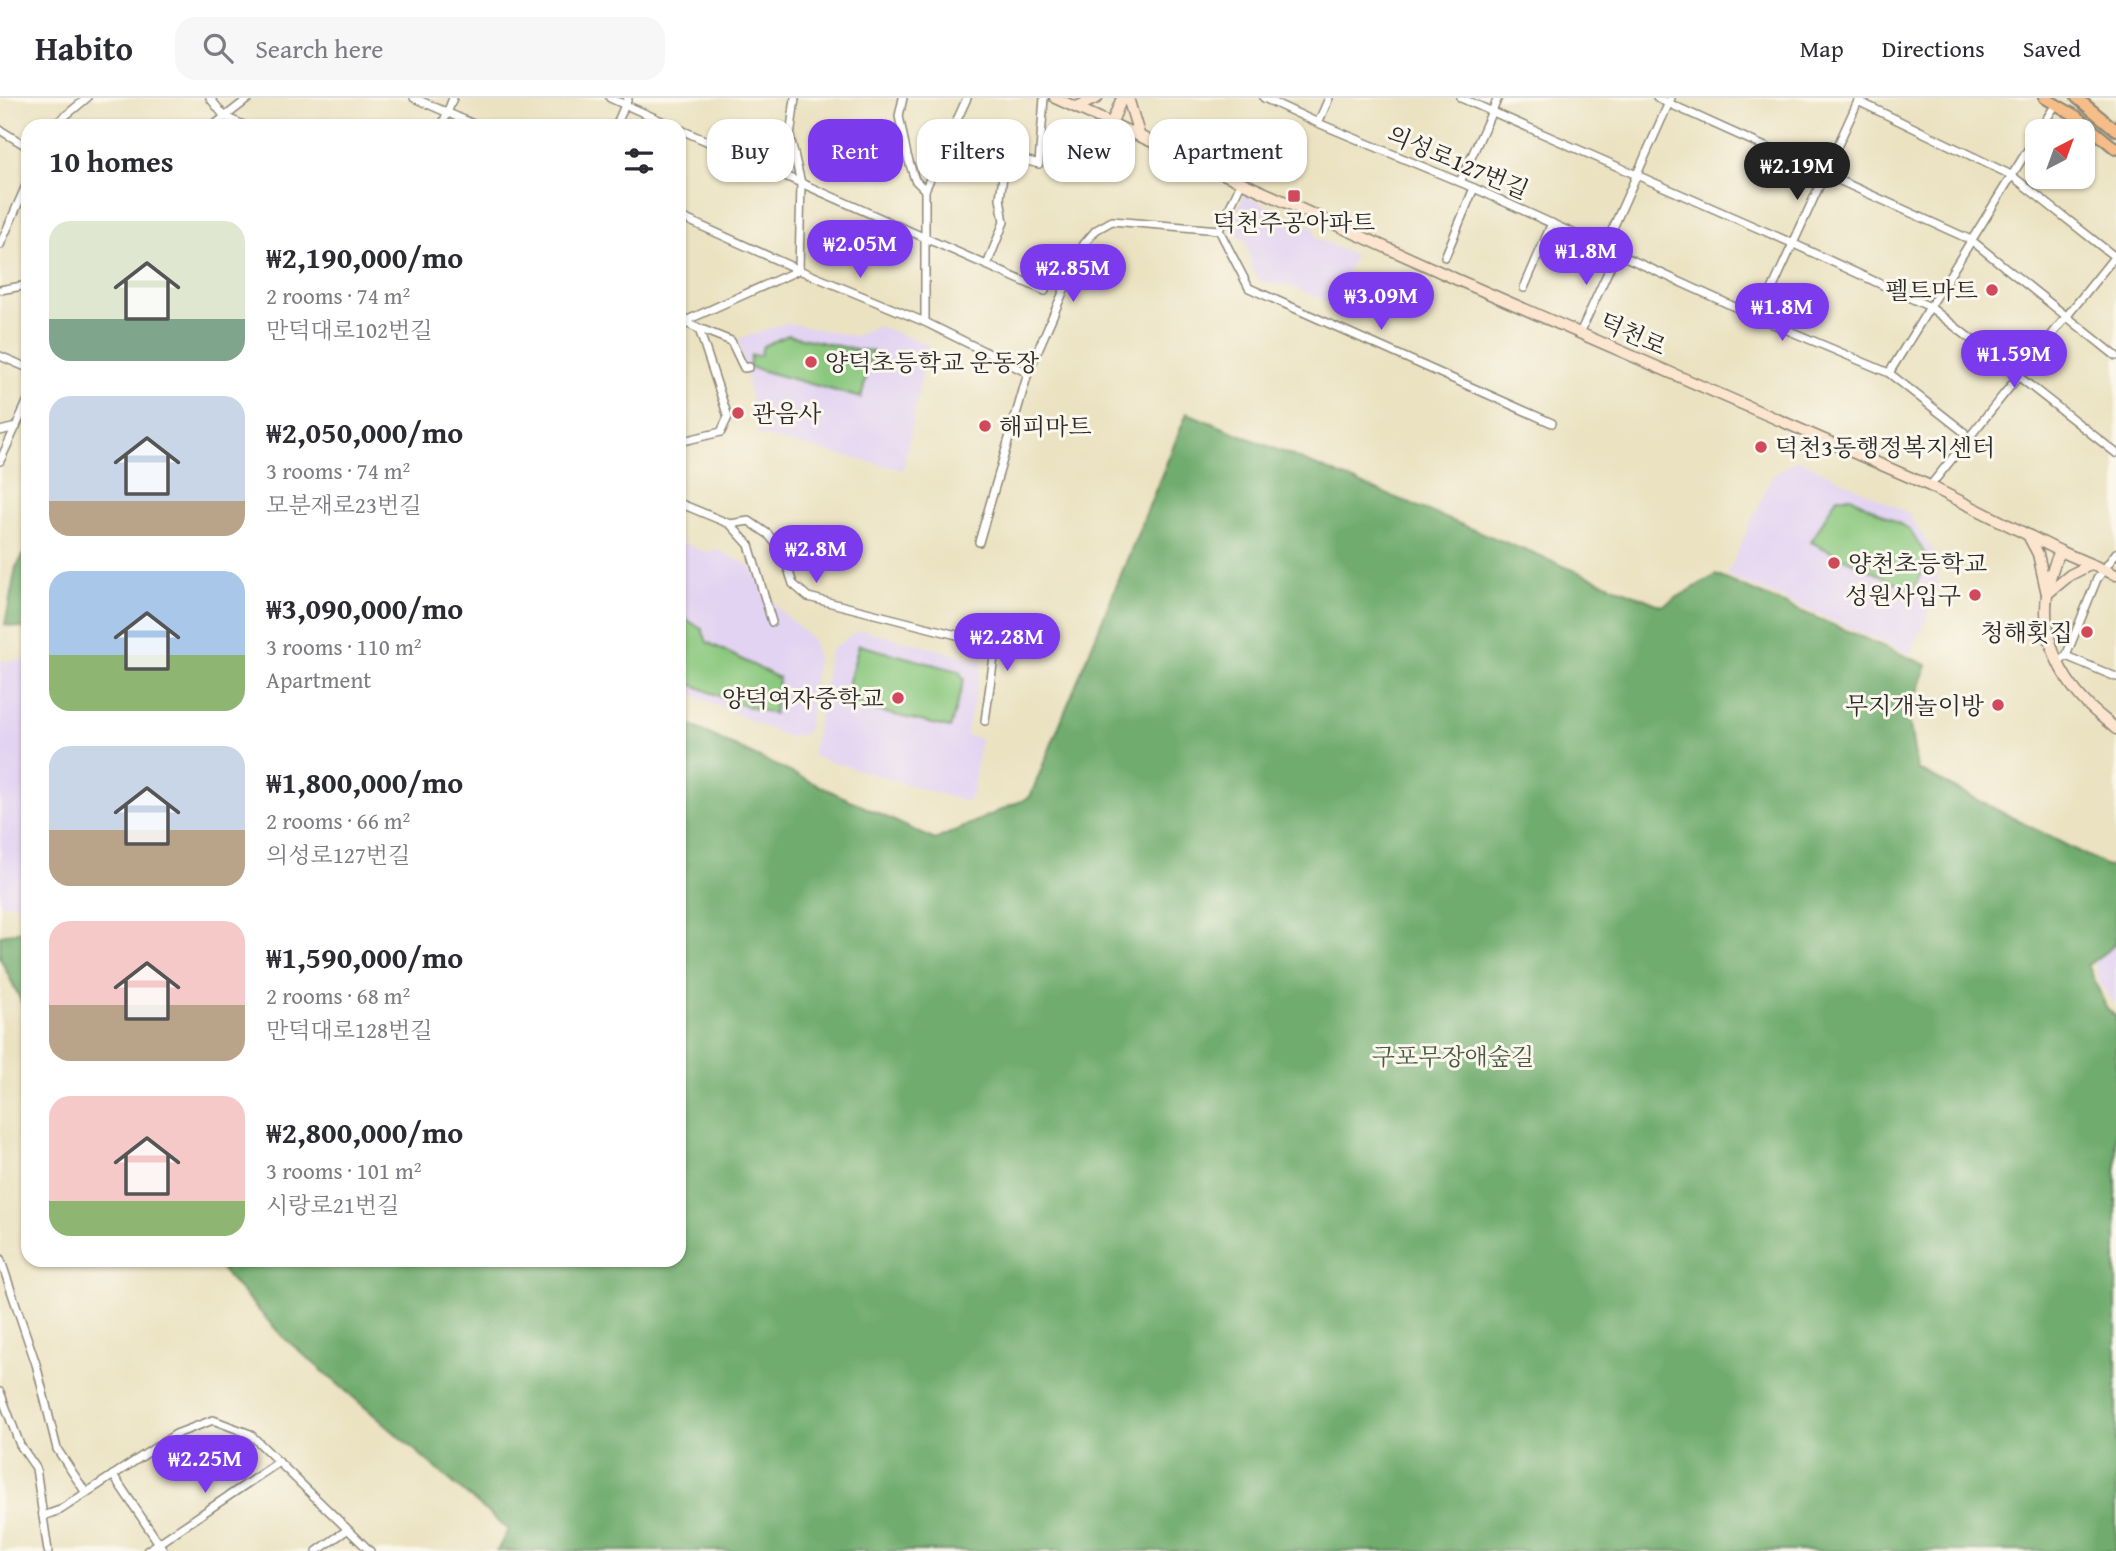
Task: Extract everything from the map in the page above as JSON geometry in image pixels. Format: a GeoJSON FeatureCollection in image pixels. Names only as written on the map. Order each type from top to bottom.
{"type":"FeatureCollection","features":[{"type":"Feature","properties":{"kind":"main road","name":"덕천로"},"geometry":{"type":"LineString","coordinates":[[1055,98],[1105,119]]}},
{"type":"Feature","properties":{"kind":"main road"},"geometry":{"type":"LineString","coordinates":[[1076,107],[1097,98]]}},
{"type":"Feature","properties":{"kind":"main road"},"geometry":{"type":"LineString","coordinates":[[1113,119],[1122,98]]}},
{"type":"Feature","properties":{"kind":"main road"},"geometry":{"type":"LineString","coordinates":[[1128,98],[1139,134]]}},
{"type":"Feature","properties":{"kind":"main road"},"geometry":{"type":"LineString","coordinates":[[2045,98],[2076,116],[2116,149]]}},
{"type":"Feature","properties":{"kind":"main road"},"geometry":{"type":"LineString","coordinates":[[2077,98],[2116,130]]}},
{"type":"Feature","properties":{"kind":"main road","name":"덕천로"},"geometry":{"type":"LineString","coordinates":[[1135,132],[1149,139]]}},
{"type":"Feature","properties":{"kind":"main road","name":"덕천로"},"geometry":{"type":"LineString","coordinates":[[1244,182],[1930,486],[2060,551],[2116,575]]}},
{"type":"Feature","properties":{"kind":"main road"},"geometry":{"type":"LineString","coordinates":[[2028,534],[2038,554],[2047,594]]}},
{"type":"Feature","properties":{"kind":"main road"},"geometry":{"type":"LineString","coordinates":[[2060,551],[2053,565],[2047,594],[2046,630],[2063,659],[2067,678],[2087,704],[2116,729]]}},
{"type":"Feature","properties":{"kind":"main road"},"geometry":{"type":"LineString","coordinates":[[2047,594],[2070,575],[2090,565]]}},
{"type":"Feature","properties":{"kind":"street"},"geometry":{"type":"LineString","coordinates":[[62,119],[87,98]]}},
{"type":"Feature","properties":{"kind":"street"},"geometry":{"type":"LineString","coordinates":[[210,98],[230,119]]}},
{"type":"Feature","properties":{"kind":"street"},"geometry":{"type":"LineString","coordinates":[[222,119],[249,98]]}},
{"type":"Feature","properties":{"kind":"street"},"geometry":{"type":"LineString","coordinates":[[414,98],[462,119]]}},
{"type":"Feature","properties":{"kind":"street"},"geometry":{"type":"LineString","coordinates":[[444,119],[453,98]]}},
{"type":"Feature","properties":{"kind":"street"},"geometry":{"type":"LineString","coordinates":[[610,98],[627,101],[660,119]]}},
{"type":"Feature","properties":{"kind":"street"},"geometry":{"type":"LineString","coordinates":[[795,98],[790,137],[801,183],[799,270]]}},
{"type":"Feature","properties":{"kind":"street"},"geometry":{"type":"LineString","coordinates":[[903,98],[898,116],[915,180],[925,190]]}},
{"type":"Feature","properties":{"kind":"street"},"geometry":{"type":"LineString","coordinates":[[925,322],[925,190],[967,98]]}},
{"type":"Feature","properties":{"kind":"street"},"geometry":{"type":"LineString","coordinates":[[987,265],[1004,222],[1000,198],[1005,162],[1013,157],[1039,164],[1044,98]]}},
{"type":"Feature","properties":{"kind":"street","name":"의성로127번길"},"geometry":{"type":"LineString","coordinates":[[1264,98],[1474,188],[1759,318],[1889,373],[1964,432],[1966,439]]}},
{"type":"Feature","properties":{"kind":"street"},"geometry":{"type":"LineString","coordinates":[[1318,123],[1329,98]]}},
{"type":"Feature","properties":{"kind":"street"},"geometry":{"type":"LineString","coordinates":[[1461,98],[1794,244],[1930,307],[2116,453]]}},
{"type":"Feature","properties":{"kind":"street"},"geometry":{"type":"LineString","coordinates":[[1460,182],[1498,98]]}},
{"type":"Feature","properties":{"kind":"street"},"geometry":{"type":"LineString","coordinates":[[1657,98],[1670,101],[1971,240],[2116,356]]}},
{"type":"Feature","properties":{"kind":"street"},"geometry":{"type":"LineString","coordinates":[[1759,318],[1859,100],[2011,175],[2115,256],[1930,486]]}},
{"type":"Feature","properties":{"kind":"street"},"geometry":{"type":"LineString","coordinates":[[619,119],[627,101]]}},
{"type":"Feature","properties":{"kind":"street"},"geometry":{"type":"LineString","coordinates":[[1605,246],[1670,101]]}},
{"type":"Feature","properties":{"kind":"street"},"geometry":{"type":"LineString","coordinates":[[2047,119],[2056,104]]}},
{"type":"Feature","properties":{"kind":"street"},"geometry":{"type":"LineString","coordinates":[[0,130],[21,143]]}},
{"type":"Feature","properties":{"kind":"street"},"geometry":{"type":"LineString","coordinates":[[686,132],[1045,291]]}},
{"type":"Feature","properties":{"kind":"street"},"geometry":{"type":"LineString","coordinates":[[1889,373],[2025,153]]}},
{"type":"Feature","properties":{"kind":"street"},"geometry":{"type":"LineString","coordinates":[[1219,230],[1242,182]]}},
{"type":"Feature","properties":{"kind":"street"},"geometry":{"type":"LineString","coordinates":[[1444,257],[1474,188]]}},
{"type":"Feature","properties":{"kind":"street"},"geometry":{"type":"LineString","coordinates":[[0,246],[21,197]]}},
{"type":"Feature","properties":{"kind":"street"},"geometry":{"type":"LineString","coordinates":[[686,219],[925,322],[1028,373]]}},
{"type":"Feature","properties":{"kind":"street"},"geometry":{"type":"LineString","coordinates":[[979,542],[1028,373],[1084,244],[1096,230],[1112,221],[1219,230]]}},
{"type":"Feature","properties":{"kind":"street"},"geometry":{"type":"LineString","coordinates":[[1524,288],[1552,223]]}},
{"type":"Feature","properties":{"kind":"street"},"geometry":{"type":"LineString","coordinates":[[1219,230],[1249,288],[1552,423]]}},
{"type":"Feature","properties":{"kind":"street"},"geometry":{"type":"LineString","coordinates":[[1580,333],[1617,252]]}},
{"type":"Feature","properties":{"kind":"street"},"geometry":{"type":"LineString","coordinates":[[686,319],[799,270]]}},
{"type":"Feature","properties":{"kind":"street"},"geometry":{"type":"LineString","coordinates":[[0,290],[21,286]]}},
{"type":"Feature","properties":{"kind":"street"},"geometry":{"type":"LineString","coordinates":[[686,323],[699,329],[728,417],[721,432],[686,440]]}},
{"type":"Feature","properties":{"kind":"street"},"geometry":{"type":"LineString","coordinates":[[686,323],[731,341],[744,368],[748,367]]}},
{"type":"Feature","properties":{"kind":"street"},"geometry":{"type":"LineString","coordinates":[[0,356],[21,365]]}},
{"type":"Feature","properties":{"kind":"street"},"geometry":{"type":"LineString","coordinates":[[0,461],[21,416]]}},
{"type":"Feature","properties":{"kind":"street"},"geometry":{"type":"LineString","coordinates":[[0,430],[16,427]]}},
{"type":"Feature","properties":{"kind":"street"},"geometry":{"type":"LineString","coordinates":[[686,506],[730,524],[749,545],[772,622]]}},
{"type":"Feature","properties":{"kind":"street"},"geometry":{"type":"LineString","coordinates":[[730,524],[749,521],[768,534],[783,552],[793,584],[808,597],[984,642],[995,650],[985,720]]}},
{"type":"Feature","properties":{"kind":"street"},"geometry":{"type":"LineString","coordinates":[[2116,553],[2103,569],[2063,659],[2116,677]]}},
{"type":"Feature","properties":{"kind":"street"},"geometry":{"type":"LineString","coordinates":[[0,1258],[36,1364],[57,1448],[86,1493]]}},
{"type":"Feature","properties":{"kind":"street"},"geometry":{"type":"LineString","coordinates":[[0,1392],[20,1445],[36,1468],[48,1551]]}},
{"type":"Feature","properties":{"kind":"street"},"geometry":{"type":"LineString","coordinates":[[0,1421],[9,1417]]}},
{"type":"Feature","properties":{"kind":"street"},"geometry":{"type":"LineString","coordinates":[[43,1516],[60,1510],[176,1434],[213,1420],[250,1434],[370,1551]]}},
{"type":"Feature","properties":{"kind":"street"},"geometry":{"type":"LineString","coordinates":[[147,1551],[279,1462]]}},
{"type":"Feature","properties":{"kind":"street"},"geometry":{"type":"LineString","coordinates":[[113,1475],[164,1551]]}},
{"type":"Feature","properties":{"kind":"street"},"geometry":{"type":"LineString","coordinates":[[317,1551],[347,1530]]}},
{"type":"Feature","properties":{"kind":"shaded area"},"geometry":{"type":"Polygon","coordinates":[[[1244,195],[1315,229],[1315,238],[1354,255],[1334,305],[1290,286],[1261,282],[1253,272],[1245,240],[1228,229],[1244,195]]]}},
{"type":"Feature","properties":{"kind":"shaded area"},"geometry":{"type":"Polygon","coordinates":[[[786,323],[855,336],[877,326],[928,344],[903,470],[758,435],[739,339],[786,323]]]}},
{"type":"Feature","properties":{"kind":"shaded area","name":"양천초등학교"},"geometry":{"type":"Polygon","coordinates":[[[1798,459],[1908,513],[1934,552],[1938,585],[1927,619],[1910,654],[1727,575],[1772,476],[1798,459]]]}},
{"type":"Feature","properties":{"kind":"shaded area"},"geometry":{"type":"Polygon","coordinates":[[[686,544],[707,553],[716,549],[750,566],[778,608],[813,640],[817,659],[809,724],[805,734],[788,737],[686,692],[686,544]]]}},
{"type":"Feature","properties":{"kind":"shaded area","name":"양덕여자중학교"},"geometry":{"type":"Polygon","coordinates":[[[862,630],[983,661],[966,735],[980,739],[973,791],[967,802],[812,756],[830,651],[862,630]]]}},
{"type":"Feature","properties":{"kind":"shaded area"},"geometry":{"type":"Polygon","coordinates":[[[21,660],[21,904],[0,904],[0,661],[21,660]]]}},
{"type":"Feature","properties":{"kind":"shaded area"},"geometry":{"type":"Polygon","coordinates":[[[2116,944],[2116,1004],[2101,986],[2095,962],[2116,944]]]}},
{"type":"Feature","properties":{"kind":"green space","name":"양덕초등학교 운동장"},"geometry":{"type":"Polygon","coordinates":[[[788,335],[873,351],[861,398],[749,367],[751,355],[760,356],[763,346],[788,335]]]}},
{"type":"Feature","properties":{"kind":"green space","name":"구포무장애숲길"},"geometry":{"type":"Polygon","coordinates":[[[1187,413],[1662,606],[1716,575],[1927,665],[1909,719],[1917,769],[2109,867],[2116,865],[2116,944],[2088,965],[2106,1007],[2116,1017],[2116,1551],[497,1551],[508,1530],[282,1336],[219,1267],[686,1267],[686,723],[935,840],[1030,797],[1187,413]]]}},
{"type":"Feature","properties":{"kind":"green space"},"geometry":{"type":"Polygon","coordinates":[[[1837,497],[1851,497],[1909,529],[1928,558],[1913,591],[1811,542],[1837,497]]]}},
{"type":"Feature","properties":{"kind":"green space"},"geometry":{"type":"Polygon","coordinates":[[[21,559],[21,628],[5,625],[16,567],[21,559]]]}},
{"type":"Feature","properties":{"kind":"green space"},"geometry":{"type":"Polygon","coordinates":[[[686,619],[702,629],[707,642],[779,678],[774,714],[735,703],[686,682],[686,619]]]}},
{"type":"Feature","properties":{"kind":"green space"},"geometry":{"type":"Polygon","coordinates":[[[859,645],[959,671],[964,680],[950,728],[843,703],[859,645]]]}},
{"type":"Feature","properties":{"kind":"green space"},"geometry":{"type":"Polygon","coordinates":[[[21,931],[21,1001],[0,958],[0,935],[21,931]]]}},
{"type":"Feature","properties":{"kind":"place","name":"덕천주공아파트"},"geometry":{"type":"Point","coordinates":[1294,196]}},
{"type":"Feature","properties":{"kind":"place","name":"펠트마트"},"geometry":{"type":"Point","coordinates":[1992,290]}},
{"type":"Feature","properties":{"kind":"place","name":"양덕초등학교 운동장"},"geometry":{"type":"Point","coordinates":[811,362]}},
{"type":"Feature","properties":{"kind":"place","name":"관음사"},"geometry":{"type":"Point","coordinates":[738,413]}},
{"type":"Feature","properties":{"kind":"place","name":"해피마트"},"geometry":{"type":"Point","coordinates":[985,426]}},
{"type":"Feature","properties":{"kind":"place","name":"덕천3동행정복지센터"},"geometry":{"type":"Point","coordinates":[1761,447]}},
{"type":"Feature","properties":{"kind":"place","name":"양천초등학교"},"geometry":{"type":"Point","coordinates":[1834,563]}},
{"type":"Feature","properties":{"kind":"place","name":"성원사입구"},"geometry":{"type":"Point","coordinates":[1975,595]}},
{"type":"Feature","properties":{"kind":"place","name":"청해횟집"},"geometry":{"type":"Point","coordinates":[2087,632]}},
{"type":"Feature","properties":{"kind":"place","name":"양덕여자중학교"},"geometry":{"type":"Point","coordinates":[898,698]}},
{"type":"Feature","properties":{"kind":"place","name":"무지개놀이방"},"geometry":{"type":"Point","coordinates":[1998,705]}}]}
